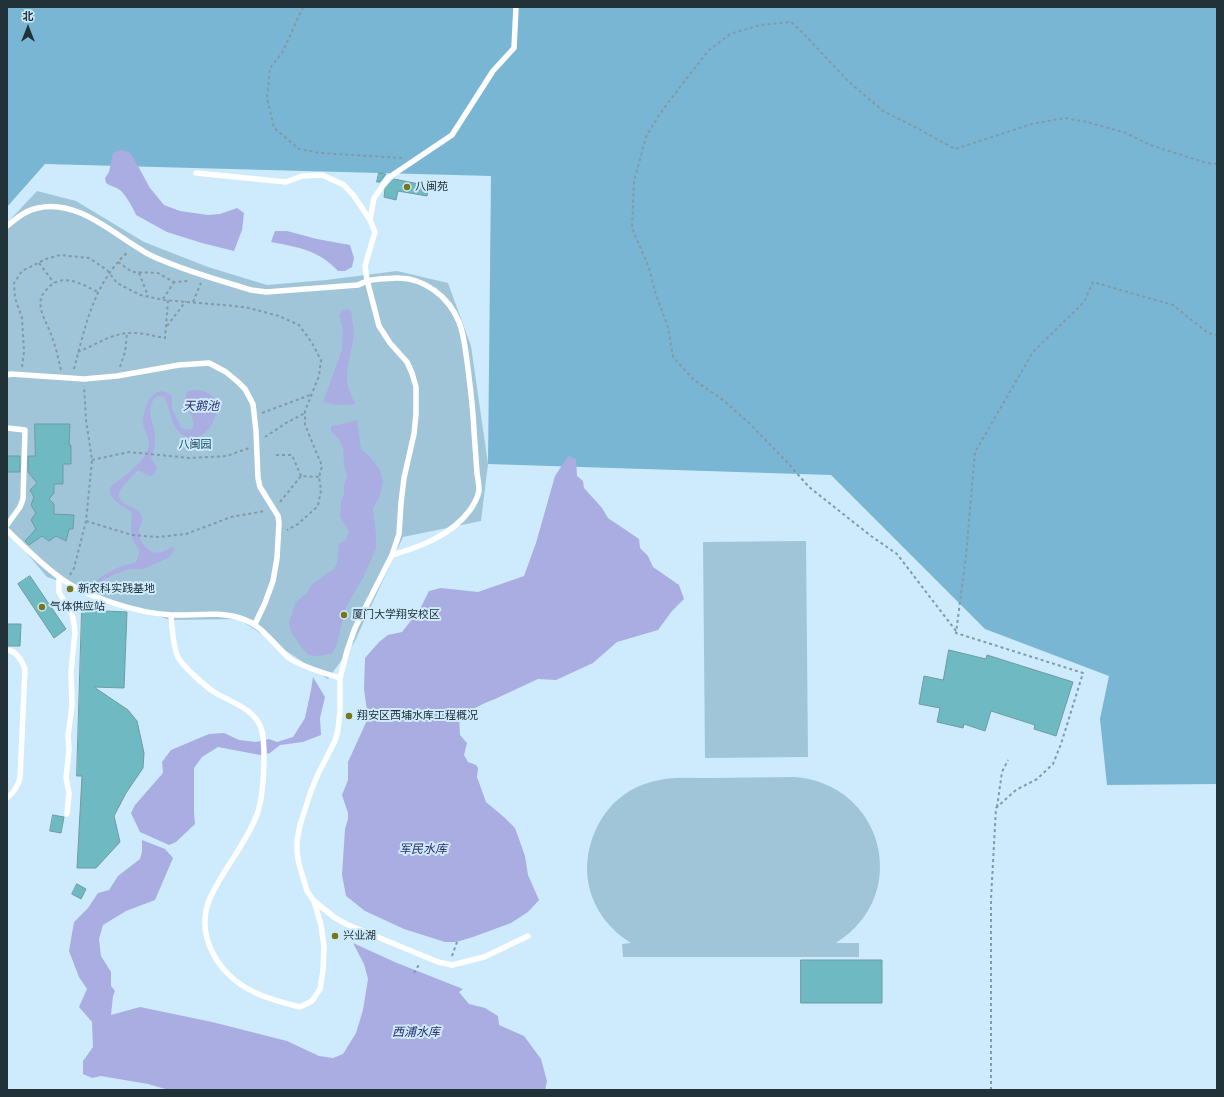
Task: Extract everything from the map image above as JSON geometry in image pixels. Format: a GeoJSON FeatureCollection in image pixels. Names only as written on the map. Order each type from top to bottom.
{"type":"FeatureCollection","features":[{"type":"Feature","properties":{"kind":"lane"},"geometry":{"type":"LineString","coordinates":[[370,220],[374,198],[388,178],[452,135],[493,70],[514,48],[516,7]]}},
{"type":"Feature","properties":{"kind":"lane"},"geometry":{"type":"LineString","coordinates":[[171,615],[175,648],[178,659],[198,679],[214,692],[252,714],[259,723],[262,731],[264,759],[262,790],[257,816],[246,838],[218,882],[207,906],[204,918],[209,945],[222,969],[237,982],[254,992],[300,1007],[312,1001],[320,989],[323,971],[324,946],[314,901],[308,891],[299,864],[297,841],[300,825],[311,791],[335,741],[338,730],[340,711],[340,678],[347,651],[355,628],[392,555],[399,534],[403,484],[414,434],[416,386],[407,362],[390,343],[379,326],[367,280],[365,266],[375,232],[370,220],[354,196],[344,185],[322,175],[302,176],[286,182],[196,173]]}},
{"type":"Feature","properties":{"kind":"lane"},"geometry":{"type":"LineString","coordinates":[[7,226],[22,214],[39,208],[54,207],[72,210],[92,219],[135,246],[164,261],[251,290],[266,292],[358,285],[367,280],[400,278],[412,279],[423,283],[434,290],[445,300],[459,323],[464,342],[471,388],[479,492],[471,510],[460,521],[441,535],[417,547],[392,555]]}},
{"type":"Feature","properties":{"kind":"lane"},"geometry":{"type":"LineString","coordinates":[[7,375],[21,374],[84,379],[117,376],[180,365],[209,363],[226,372],[245,389],[253,404],[255,414],[258,478],[260,487],[278,516],[280,523],[272,581],[265,603],[255,624]]}},
{"type":"Feature","properties":{"kind":"lane"},"geometry":{"type":"LineString","coordinates":[[7,428],[25,430],[23,499],[20,507],[7,525]]}},
{"type":"Feature","properties":{"kind":"lane"},"geometry":{"type":"LineString","coordinates":[[7,530],[31,554],[59,577],[108,601],[131,608],[171,615],[205,613],[225,614],[240,618],[255,624],[291,660],[340,678]]}},
{"type":"Feature","properties":{"kind":"lane"},"geometry":{"type":"LineString","coordinates":[[59,577],[59,592],[73,617],[75,632],[71,672],[72,705],[68,736],[69,749],[66,778],[69,793],[67,814]]}},
{"type":"Feature","properties":{"kind":"lane"},"geometry":{"type":"LineString","coordinates":[[7,650],[11,650],[21,660],[25,669],[20,778],[19,785],[7,798]]}},
{"type":"Feature","properties":{"kind":"lane"},"geometry":{"type":"LineString","coordinates":[[314,901],[334,917],[346,924],[438,962],[450,965],[484,957],[528,936]]}},
{"type":"Feature","properties":{"kind":"path"},"geometry":{"type":"LineString","coordinates":[[303,7],[282,53],[270,68],[267,98],[274,128],[299,149],[306,151],[320,154],[416,159]]}},
{"type":"Feature","properties":{"kind":"path"},"geometry":{"type":"LineString","coordinates":[[996,808],[1016,790],[1037,779],[1053,764],[1062,744],[1083,673],[956,633],[897,554],[871,536],[809,486],[748,422],[723,400],[694,380],[674,357],[668,327],[656,295],[649,268],[632,228],[634,181],[646,137],[659,115],[708,51],[730,34],[760,25],[790,22],[848,81],[883,111],[955,149],[1032,124],[1065,118],[1087,122],[1126,133],[1150,146],[1207,163],[1217,164]]}},
{"type":"Feature","properties":{"kind":"path"},"geometry":{"type":"LineString","coordinates":[[72,378],[92,304],[110,272],[135,246]]}},
{"type":"Feature","properties":{"kind":"path"},"geometry":{"type":"LineString","coordinates":[[21,374],[24,352],[22,318],[15,298],[14,282],[22,271],[60,255],[89,258],[110,272],[117,282],[140,295],[168,300],[245,307],[279,316],[299,325],[312,343],[321,360],[319,376],[305,413],[305,425],[322,466],[319,477],[321,490],[318,506],[298,524],[279,534]]}},
{"type":"Feature","properties":{"kind":"path"},"geometry":{"type":"LineString","coordinates":[[118,262],[132,272],[158,272],[174,282],[192,280],[204,275]]}},
{"type":"Feature","properties":{"kind":"path"},"geometry":{"type":"LineString","coordinates":[[39,263],[54,283]]}},
{"type":"Feature","properties":{"kind":"path"},"geometry":{"type":"LineString","coordinates":[[139,272],[148,296]]}},
{"type":"Feature","properties":{"kind":"path"},"geometry":{"type":"LineString","coordinates":[[193,302],[204,275]]}},
{"type":"Feature","properties":{"kind":"path"},"geometry":{"type":"LineString","coordinates":[[62,378],[52,335],[42,312],[41,298],[56,280],[68,280],[83,284],[98,292]]}},
{"type":"Feature","properties":{"kind":"path"},"geometry":{"type":"LineString","coordinates":[[163,299],[174,282]]}},
{"type":"Feature","properties":{"kind":"path"},"geometry":{"type":"LineString","coordinates":[[956,631],[966,556],[975,452],[1033,352],[1084,302],[1093,282],[1173,305],[1208,333],[1217,335]]}},
{"type":"Feature","properties":{"kind":"path"},"geometry":{"type":"LineString","coordinates":[[78,352],[112,337],[127,333],[147,334],[165,338],[168,300]]}},
{"type":"Feature","properties":{"kind":"path"},"geometry":{"type":"LineString","coordinates":[[167,326],[186,301]]}},
{"type":"Feature","properties":{"kind":"path"},"geometry":{"type":"LineString","coordinates":[[117,376],[125,352],[127,333]]}},
{"type":"Feature","properties":{"kind":"path"},"geometry":{"type":"LineString","coordinates":[[67,582],[74,568],[86,521],[92,460],[86,420],[84,379]]}},
{"type":"Feature","properties":{"kind":"path"},"geometry":{"type":"LineString","coordinates":[[255,414],[263,413],[311,395]]}},
{"type":"Feature","properties":{"kind":"path"},"geometry":{"type":"LineString","coordinates":[[92,460],[129,452],[190,458],[226,456],[257,446],[263,438],[305,413]]}},
{"type":"Feature","properties":{"kind":"path"},"geometry":{"type":"LineString","coordinates":[[276,455],[292,455],[302,476]]}},
{"type":"Feature","properties":{"kind":"path"},"geometry":{"type":"LineString","coordinates":[[86,521],[132,535],[158,537],[186,534],[231,517],[274,509],[302,476]]}},
{"type":"Feature","properties":{"kind":"path"},"geometry":{"type":"LineString","coordinates":[[302,476],[319,477]]}},
{"type":"Feature","properties":{"kind":"path"},"geometry":{"type":"LineString","coordinates":[[992,1090],[991,899],[996,808],[1002,772],[1008,760]]}},
{"type":"Feature","properties":{"kind":"path"},"geometry":{"type":"LineString","coordinates":[[450,965],[457,942]]}},
{"type":"Feature","properties":{"kind":"green space","name":"八闽园"},"geometry":{"type":"Polygon","coordinates":[[[37,191],[76,201],[144,242],[208,267],[267,285],[326,280],[397,271],[448,283],[471,346],[488,464],[481,521],[403,537],[354,643],[328,679],[239,619],[170,620],[47,577],[7,530],[7,223],[37,191]]]}},
{"type":"Feature","properties":{"kind":"green space"},"geometry":{"type":"Polygon","coordinates":[[[806,541],[808,757],[705,758],[703,542],[806,541]]]}},
{"type":"Feature","properties":{"kind":"green space"},"geometry":{"type":"Polygon","coordinates":[[[794,777],[825,784],[849,799],[867,820],[877,844],[880,871],[874,898],[860,922],[836,943],[859,943],[859,957],[623,957],[622,944],[631,943],[613,929],[599,912],[590,891],[587,868],[588,854],[597,826],[614,803],[637,787],[658,780],[680,778],[794,777]]]}},
{"type":"Feature","properties":{"kind":"shaded area"},"geometry":{"type":"Polygon","coordinates":[[[7,7],[1217,7],[1217,784],[1107,785],[1100,719],[1109,676],[985,629],[831,475],[488,464],[491,176],[45,164],[7,207],[7,7]]]}},
{"type":"Feature","properties":{"kind":"water"},"geometry":{"type":"Polygon","coordinates":[[[120,150],[129,152],[133,157],[150,188],[164,205],[180,211],[208,215],[220,214],[237,208],[244,213],[242,230],[234,251],[167,232],[136,215],[122,192],[106,183],[105,178],[109,172],[113,153],[120,150]]]}},
{"type":"Feature","properties":{"kind":"water"},"geometry":{"type":"Polygon","coordinates":[[[275,231],[287,231],[317,239],[350,245],[354,258],[352,267],[345,271],[338,271],[323,258],[307,250],[271,242],[275,231]]]}},
{"type":"Feature","properties":{"kind":"water"},"geometry":{"type":"Polygon","coordinates":[[[343,310],[351,310],[354,335],[347,371],[347,384],[355,404],[343,405],[323,402],[342,350],[343,331],[339,315],[343,310]]]}},
{"type":"Feature","properties":{"kind":"water","name":"天鹅池"},"geometry":{"type":"Polygon","coordinates":[[[193,390],[207,393],[215,400],[217,409],[214,420],[208,429],[200,436],[190,438],[180,433],[176,429],[172,420],[164,397],[157,396],[153,401],[150,412],[155,437],[155,447],[151,458],[157,469],[152,476],[138,470],[124,485],[119,494],[119,497],[123,503],[137,510],[141,514],[142,520],[139,529],[140,538],[148,549],[157,553],[172,547],[175,549],[168,558],[144,569],[129,569],[113,575],[99,582],[94,588],[91,585],[101,577],[117,568],[135,563],[138,557],[139,550],[133,541],[131,534],[132,512],[116,502],[110,491],[111,486],[142,460],[148,449],[149,441],[143,420],[148,402],[156,393],[160,391],[166,392],[172,396],[172,409],[181,427],[186,430],[192,429],[194,425],[187,409],[185,399],[187,392],[193,390]]]}},
{"type":"Feature","properties":{"kind":"water"},"geometry":{"type":"Polygon","coordinates":[[[357,420],[361,449],[371,458],[380,470],[383,482],[380,495],[373,509],[376,548],[364,576],[346,607],[337,644],[332,654],[317,656],[308,655],[291,632],[289,622],[296,602],[308,592],[310,587],[315,582],[334,569],[337,563],[339,544],[346,540],[349,531],[340,517],[341,502],[347,476],[344,465],[343,449],[339,439],[331,431],[331,426],[357,420]]]}},
{"type":"Feature","properties":{"kind":"water","name":"军民水库"},"geometry":{"type":"Polygon","coordinates":[[[568,456],[576,459],[577,476],[583,481],[584,488],[602,508],[608,518],[639,539],[640,548],[648,556],[653,567],[679,585],[684,599],[672,611],[658,630],[617,642],[593,663],[556,680],[538,679],[459,716],[460,735],[467,743],[464,755],[468,762],[476,765],[478,768],[477,777],[486,802],[515,828],[525,856],[528,875],[539,900],[528,912],[511,923],[456,942],[445,942],[404,929],[365,911],[346,896],[342,875],[345,829],[348,813],[342,795],[348,780],[348,762],[368,718],[364,689],[365,658],[379,642],[388,635],[402,632],[420,609],[429,591],[441,588],[478,592],[524,576],[536,543],[555,476],[568,456]]]}},
{"type":"Feature","properties":{"kind":"water"},"geometry":{"type":"Polygon","coordinates":[[[313,677],[325,697],[320,718],[321,735],[303,742],[280,745],[270,753],[260,755],[218,747],[202,757],[194,768],[195,824],[176,842],[169,845],[140,832],[131,813],[135,805],[163,773],[162,762],[171,750],[209,734],[224,733],[239,740],[256,742],[269,739],[277,742],[293,737],[305,718],[313,677]]]}},
{"type":"Feature","properties":{"kind":"water","name":"西浦水库"},"geometry":{"type":"Polygon","coordinates":[[[142,840],[165,849],[173,858],[155,900],[126,911],[103,925],[99,939],[101,956],[111,972],[111,986],[115,991],[111,1015],[140,1007],[212,1022],[287,1041],[319,1056],[333,1058],[343,1054],[356,1033],[363,1010],[368,979],[364,964],[353,943],[397,963],[463,989],[459,992],[469,1004],[485,1008],[498,1016],[499,1025],[524,1036],[541,1059],[547,1081],[545,1090],[169,1090],[148,1084],[101,1076],[92,1078],[83,1074],[83,1061],[93,1047],[92,1022],[79,1007],[87,989],[79,977],[69,951],[74,922],[88,908],[98,893],[109,890],[118,876],[140,859],[142,852],[142,840]]]}},
{"type":"Feature","properties":{"kind":"building"},"geometry":{"type":"Polygon","coordinates":[[[379,173],[386,174],[380,182],[377,182],[379,173]]]}},
{"type":"Feature","properties":{"kind":"building","name":"八闽苑"},"geometry":{"type":"Polygon","coordinates":[[[394,179],[429,186],[427,196],[398,191],[396,200],[384,197],[385,189],[394,179]]]}},
{"type":"Feature","properties":{"kind":"building"},"geometry":{"type":"Polygon","coordinates":[[[35,424],[70,424],[69,445],[71,445],[71,464],[63,464],[63,484],[54,484],[54,493],[49,499],[54,504],[54,514],[74,515],[73,529],[69,529],[66,541],[56,536],[49,541],[42,536],[29,545],[25,541],[36,529],[31,520],[36,513],[31,505],[34,497],[30,490],[37,483],[28,472],[28,456],[35,456],[35,424]]]}},
{"type":"Feature","properties":{"kind":"building"},"geometry":{"type":"Polygon","coordinates":[[[7,456],[20,456],[20,472],[7,472],[7,456]]]}},
{"type":"Feature","properties":{"kind":"building","name":"气体供应站"},"geometry":{"type":"Polygon","coordinates":[[[30,576],[66,629],[54,638],[18,584],[30,576]]]}},
{"type":"Feature","properties":{"kind":"building"},"geometry":{"type":"Polygon","coordinates":[[[82,610],[127,612],[124,688],[94,687],[128,710],[137,721],[144,753],[143,768],[126,793],[114,816],[120,842],[96,868],[77,868],[82,776],[77,776],[82,610]]]}},
{"type":"Feature","properties":{"kind":"building"},"geometry":{"type":"Polygon","coordinates":[[[7,624],[21,624],[20,646],[7,646],[7,624]]]}},
{"type":"Feature","properties":{"kind":"building"},"geometry":{"type":"Polygon","coordinates":[[[949,650],[986,659],[987,655],[1073,682],[1056,736],[1034,729],[1035,725],[991,711],[985,731],[964,724],[963,728],[937,722],[940,708],[919,704],[924,676],[943,680],[949,650]]]}},
{"type":"Feature","properties":{"kind":"building"},"geometry":{"type":"Polygon","coordinates":[[[53,815],[64,817],[61,833],[50,831],[53,815]]]}},
{"type":"Feature","properties":{"kind":"building"},"geometry":{"type":"Polygon","coordinates":[[[77,884],[86,889],[81,899],[72,894],[77,884]]]}},
{"type":"Feature","properties":{"kind":"building"},"geometry":{"type":"Polygon","coordinates":[[[801,960],[882,960],[882,1003],[801,1003],[801,960]]]}},
{"type":"Feature","properties":{"kind":"place","name":"八闽苑"},"geometry":{"type":"Point","coordinates":[407,187]}},
{"type":"Feature","properties":{"kind":"place","name":"新农科实践基地"},"geometry":{"type":"Point","coordinates":[70,589]}},
{"type":"Feature","properties":{"kind":"place","name":"气体供应站"},"geometry":{"type":"Point","coordinates":[42,607]}},
{"type":"Feature","properties":{"kind":"place","name":"厦门大学翔安校区"},"geometry":{"type":"Point","coordinates":[344,615]}},
{"type":"Feature","properties":{"kind":"place","name":"翔安区西埔水库工程概况"},"geometry":{"type":"Point","coordinates":[349,716]}},
{"type":"Feature","properties":{"kind":"place","name":"兴业湖"},"geometry":{"type":"Point","coordinates":[335,936]}}]}
